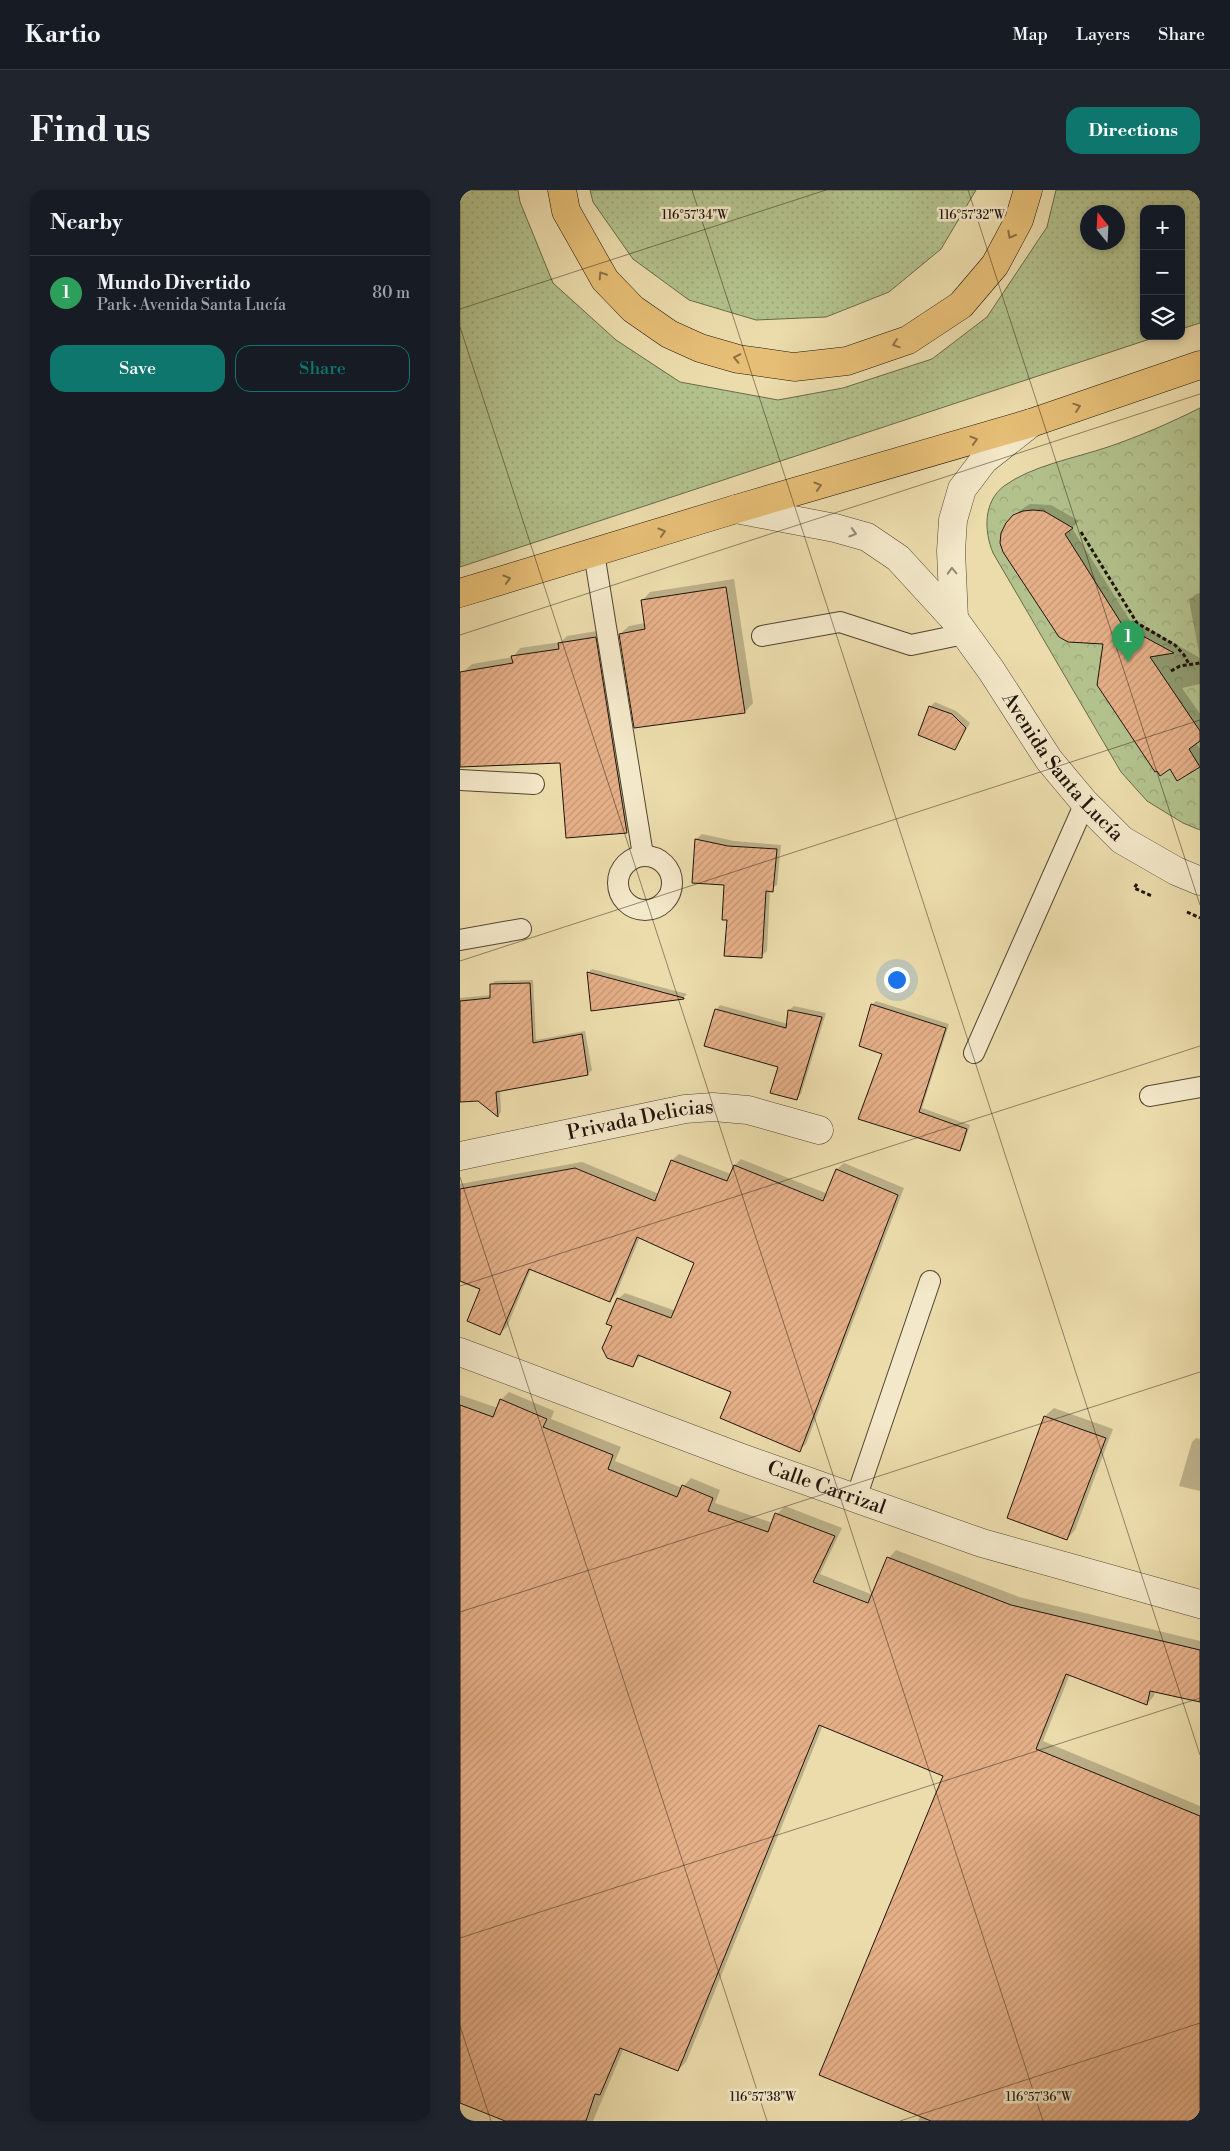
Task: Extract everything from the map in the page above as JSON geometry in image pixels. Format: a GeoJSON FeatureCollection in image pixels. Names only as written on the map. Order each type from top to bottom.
{"type":"FeatureCollection","features":[{"type":"Feature","properties":{"kind":"highway"},"geometry":{"type":"LineString","coordinates":[[562,190],[566,211],[605,280],[634,309],[669,334],[700,348],[738,359],[794,367],[847,361],[908,340],[961,305],[995,264],[1019,220],[1028,190]]}},
{"type":"Feature","properties":{"kind":"highway"},"geometry":{"type":"LineString","coordinates":[[460,594],[736,509],[1031,423],[1200,364]]}},
{"type":"Feature","properties":{"kind":"street"},"geometry":{"type":"LineString","coordinates":[[959,627],[951,551],[953,520],[962,489],[984,460],[1031,423]]}},
{"type":"Feature","properties":{"kind":"street","name":"Avenida Santa Lucía"},"geometry":{"type":"LineString","coordinates":[[736,509],[836,528],[867,537],[898,558],[959,627],[991,670],[1049,760],[1085,803],[1122,840],[1176,871],[1200,881]]}},
{"type":"Feature","properties":{"kind":"street","name":"Privada Delicias"},"geometry":{"type":"LineString","coordinates":[[460,1156],[685,1109],[713,1107],[748,1110],[819,1130]]}},
{"type":"Feature","properties":{"kind":"street","name":"Calle Carrizal"},"geometry":{"type":"LineString","coordinates":[[460,1352],[742,1458],[982,1543],[1200,1604]]}},
{"type":"Feature","properties":{"kind":"lane"},"geometry":{"type":"LineString","coordinates":[[594,552],[644,855]]}},
{"type":"Feature","properties":{"kind":"lane"},"geometry":{"type":"LineString","coordinates":[[762,636],[840,622],[911,645],[959,627]]}},
{"type":"Feature","properties":{"kind":"lane"},"geometry":{"type":"LineString","coordinates":[[460,780],[534,784]]}},
{"type":"Feature","properties":{"kind":"lane"},"geometry":{"type":"LineString","coordinates":[[974,1053],[1085,803]]}},
{"type":"Feature","properties":{"kind":"lane"},"geometry":{"type":"LineString","coordinates":[[460,940],[521,929]]}},
{"type":"Feature","properties":{"kind":"lane"},"geometry":{"type":"LineString","coordinates":[[1150,1096],[1200,1087]]}},
{"type":"Feature","properties":{"kind":"lane"},"geometry":{"type":"LineString","coordinates":[[856,1498],[930,1281]]}},
{"type":"Feature","properties":{"kind":"path"},"geometry":{"type":"LineString","coordinates":[[1081,532],[1137,624],[1175,645],[1189,664]]}},
{"type":"Feature","properties":{"kind":"path"},"geometry":{"type":"LineString","coordinates":[[1171,671],[1180,666],[1200,663]]}},
{"type":"Feature","properties":{"kind":"green space"},"geometry":{"type":"Polygon","coordinates":[[[460,190],[518,190],[520,202],[553,283],[616,340],[680,382],[778,400],[843,388],[932,359],[987,317],[1047,227],[1056,190],[1200,190],[1200,323],[1185,328],[1185,205],[1140,205],[1140,340],[1147,340],[460,567],[460,190]]]}},
{"type":"Feature","properties":{"kind":"green space"},"geometry":{"type":"Polygon","coordinates":[[[590,190],[976,190],[941,249],[889,292],[826,317],[756,320],[689,300],[633,259],[593,202],[590,190]]]}},
{"type":"Feature","properties":{"kind":"green space"},"geometry":{"type":"Polygon","coordinates":[[[1200,408],[1200,830],[1183,823],[1147,801],[1121,772],[993,553],[988,536],[987,517],[992,500],[997,493],[1015,479],[1054,463],[1132,438],[1200,408]]]}},
{"type":"Feature","properties":{"kind":"building"},"geometry":{"type":"Polygon","coordinates":[[[1033,510],[1044,511],[1073,528],[1065,534],[1125,629],[1126,622],[1130,629],[1174,653],[1150,657],[1200,731],[1200,741],[1189,749],[1200,767],[1177,781],[1170,769],[1160,776],[1157,771],[1155,772],[1097,685],[1103,644],[1068,642],[1059,637],[1003,552],[1000,543],[1001,533],[1006,523],[1013,515],[1033,510]]]}},
{"type":"Feature","properties":{"kind":"building"},"geometry":{"type":"Polygon","coordinates":[[[726,587],[745,713],[634,728],[619,634],[645,629],[641,600],[726,587]]]}},
{"type":"Feature","properties":{"kind":"building"},"geometry":{"type":"Polygon","coordinates":[[[596,637],[627,833],[566,838],[560,763],[460,767],[460,672],[513,663],[511,656],[559,649],[558,643],[596,637]]]}},
{"type":"Feature","properties":{"kind":"building"},"geometry":{"type":"Polygon","coordinates":[[[929,706],[952,714],[966,728],[955,750],[918,735],[929,706]]]}},
{"type":"Feature","properties":{"kind":"building"},"geometry":{"type":"Polygon","coordinates":[[[695,839],[728,846],[777,849],[773,892],[766,891],[762,958],[724,956],[727,920],[722,920],[724,885],[692,883],[695,839]]]}},
{"type":"Feature","properties":{"kind":"building"},"geometry":{"type":"Polygon","coordinates":[[[587,972],[684,998],[684,999],[591,1011],[587,972]]]}},
{"type":"Feature","properties":{"kind":"building"},"geometry":{"type":"Polygon","coordinates":[[[530,983],[533,1043],[582,1034],[588,1075],[496,1092],[498,1117],[478,1101],[460,1102],[460,1001],[490,998],[490,984],[530,983]]]}},
{"type":"Feature","properties":{"kind":"building"},"geometry":{"type":"Polygon","coordinates":[[[871,1004],[946,1028],[919,1112],[967,1129],[960,1151],[858,1119],[882,1054],[859,1046],[871,1004]]]}},
{"type":"Feature","properties":{"kind":"building"},"geometry":{"type":"Polygon","coordinates":[[[715,1009],[786,1028],[788,1010],[822,1017],[797,1100],[770,1093],[778,1067],[704,1046],[715,1009]]]}},
{"type":"Feature","properties":{"kind":"building"},"geometry":{"type":"Polygon","coordinates":[[[671,1160],[727,1181],[734,1165],[823,1201],[836,1169],[898,1195],[800,1452],[720,1418],[731,1392],[638,1355],[633,1367],[607,1358],[602,1348],[612,1326],[606,1324],[617,1298],[671,1318],[694,1263],[637,1237],[610,1302],[529,1269],[500,1335],[467,1321],[480,1289],[460,1281],[460,1189],[575,1168],[655,1201],[671,1160]]]}},
{"type":"Feature","properties":{"kind":"building"},"geometry":{"type":"Polygon","coordinates":[[[500,1399],[547,1419],[543,1427],[613,1455],[608,1469],[677,1497],[682,1485],[713,1498],[708,1511],[768,1532],[775,1513],[835,1536],[813,1582],[868,1603],[887,1557],[1011,1605],[1200,1650],[1200,1702],[1150,1691],[1147,1705],[1066,1674],[1036,1749],[1200,1816],[1200,2121],[931,2121],[819,2075],[943,1776],[819,1725],[678,2071],[620,2048],[600,2095],[595,2094],[586,2121],[505,2121],[460,2103],[460,1405],[493,1417],[500,1399]]]}},
{"type":"Feature","properties":{"kind":"building"},"geometry":{"type":"Polygon","coordinates":[[[1044,1416],[1106,1438],[1067,1540],[1007,1518],[1044,1416]]]}},
{"type":"Feature","properties":{"kind":"place","name":"Mundo Divertido"},"geometry":{"type":"Point","coordinates":[1128,662]}}]}
